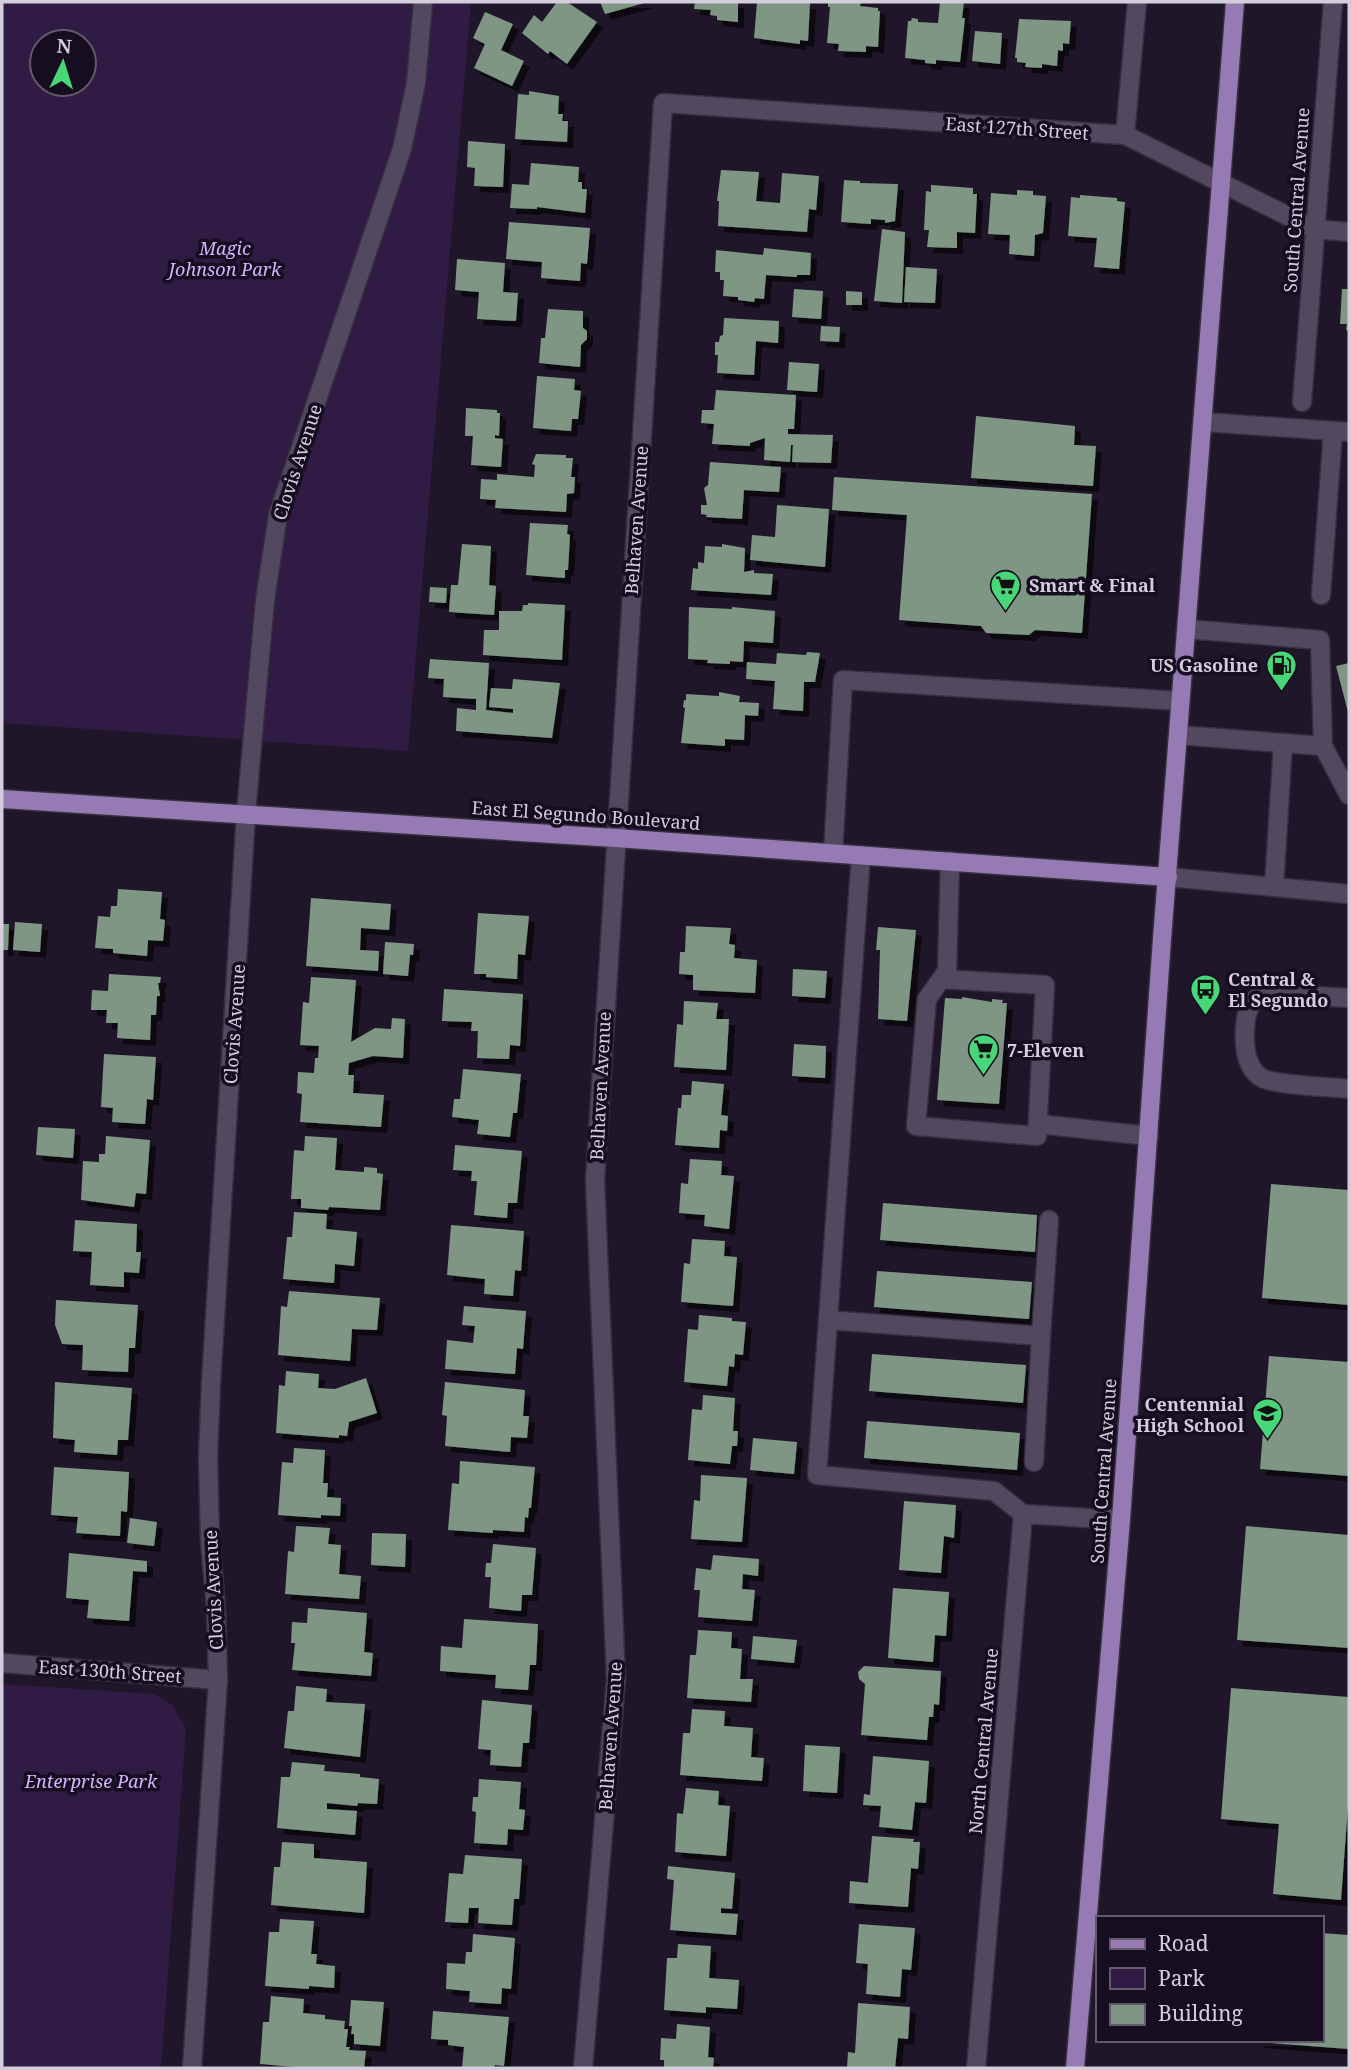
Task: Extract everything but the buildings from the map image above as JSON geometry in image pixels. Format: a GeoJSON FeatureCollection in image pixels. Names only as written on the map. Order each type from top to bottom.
{"type":"FeatureCollection","features":[{"type":"Feature","properties":{"kind":"main road"},"geometry":{"type":"LineString","coordinates":[[1168,877],[1235,2]]}},
{"type":"Feature","properties":{"kind":"main road","name":"East El Segundo Boulevard"},"geometry":{"type":"LineString","coordinates":[[2,799],[246,813],[1168,877]]}},
{"type":"Feature","properties":{"kind":"main road","name":"South Central Avenue"},"geometry":{"type":"LineString","coordinates":[[1075,2068],[1121,1520],[1168,877]]}},
{"type":"Feature","properties":{"kind":"street","name":"Clovis Avenue"},"geometry":{"type":"LineString","coordinates":[[192,2068],[218,1680],[208,1457],[246,813],[265,600],[278,515],[402,149],[416,83],[423,2]]}},
{"type":"Feature","properties":{"kind":"street"},"geometry":{"type":"LineString","coordinates":[[1125,135],[1137,2]]}},
{"type":"Feature","properties":{"kind":"street","name":"South Central Avenue"},"geometry":{"type":"LineString","coordinates":[[1302,402],[1333,2]]}},
{"type":"Feature","properties":{"kind":"street","name":"East 127th Street"},"geometry":{"type":"LineString","coordinates":[[663,103],[1125,135],[1314,229],[1349,232]]}},
{"type":"Feature","properties":{"kind":"street","name":"Belhaven Avenue"},"geometry":{"type":"LineString","coordinates":[[583,2068],[616,1680],[594,1180],[663,103]]}},
{"type":"Feature","properties":{"kind":"street"},"geometry":{"type":"LineString","coordinates":[[1204,422],[1341,432],[1321,595]]}},
{"type":"Feature","properties":{"kind":"street"},"geometry":{"type":"LineString","coordinates":[[1186,629],[1320,640],[1323,747],[1349,795]]}},
{"type":"Feature","properties":{"kind":"street"},"geometry":{"type":"LineString","coordinates":[[832,853],[843,680],[1180,701]]}},
{"type":"Feature","properties":{"kind":"street"},"geometry":{"type":"LineString","coordinates":[[1178,735],[1323,747]]}},
{"type":"Feature","properties":{"kind":"street"},"geometry":{"type":"LineString","coordinates":[[1274,887],[1283,743]]}},
{"type":"Feature","properties":{"kind":"street"},"geometry":{"type":"LineString","coordinates":[[861,855],[817,1475],[994,1490],[1023,1514],[1121,1520]]}},
{"type":"Feature","properties":{"kind":"street"},"geometry":{"type":"LineString","coordinates":[[941,979],[1045,985],[1037,1136],[916,1126],[927,999],[941,979],[947,971],[950,861]]}},
{"type":"Feature","properties":{"kind":"street"},"geometry":{"type":"LineString","coordinates":[[1168,877],[1349,894]]}},
{"type":"Feature","properties":{"kind":"street"},"geometry":{"type":"LineString","coordinates":[[1349,998],[1266,993],[1258,996],[1248,1009],[1244,1040],[1250,1065],[1262,1078],[1349,1089]]}},
{"type":"Feature","properties":{"kind":"street"},"geometry":{"type":"LineString","coordinates":[[1038,1124],[1149,1136]]}},
{"type":"Feature","properties":{"kind":"street"},"geometry":{"type":"LineString","coordinates":[[1034,1462],[1049,1220]]}},
{"type":"Feature","properties":{"kind":"street"},"geometry":{"type":"LineString","coordinates":[[828,1320],[1041,1336]]}},
{"type":"Feature","properties":{"kind":"street","name":"North Central Avenue"},"geometry":{"type":"LineString","coordinates":[[976,2068],[1023,1514]]}},
{"type":"Feature","properties":{"kind":"street","name":"East 130th Street"},"geometry":{"type":"LineString","coordinates":[[2,1663],[218,1680]]}},
{"type":"Feature","properties":{"kind":"green space","name":"Magic Johnson Park"},"geometry":{"type":"Polygon","coordinates":[[[2,2],[471,2],[408,751],[2,723],[2,2]]]}},
{"type":"Feature","properties":{"kind":"green space","name":"Enterprise Park"},"geometry":{"type":"Polygon","coordinates":[[[2,1684],[154,1694],[172,1705],[186,1728],[161,2068],[2,2068],[2,1684]]]}},
{"type":"Feature","properties":{"kind":"place","name":"Smart & Final"},"geometry":{"type":"Point","coordinates":[1006,612]}},
{"type":"Feature","properties":{"kind":"place","name":"US Gasoline"},"geometry":{"type":"Point","coordinates":[1281,692]}},
{"type":"Feature","properties":{"kind":"place","name":"Central & El Segundo"},"geometry":{"type":"Point","coordinates":[1205,1016]}},
{"type":"Feature","properties":{"kind":"place","name":"7-Eleven"},"geometry":{"type":"Point","coordinates":[984,1077]}},
{"type":"Feature","properties":{"kind":"place","name":"Centennial High School"},"geometry":{"type":"Point","coordinates":[1267,1441]}}]}
